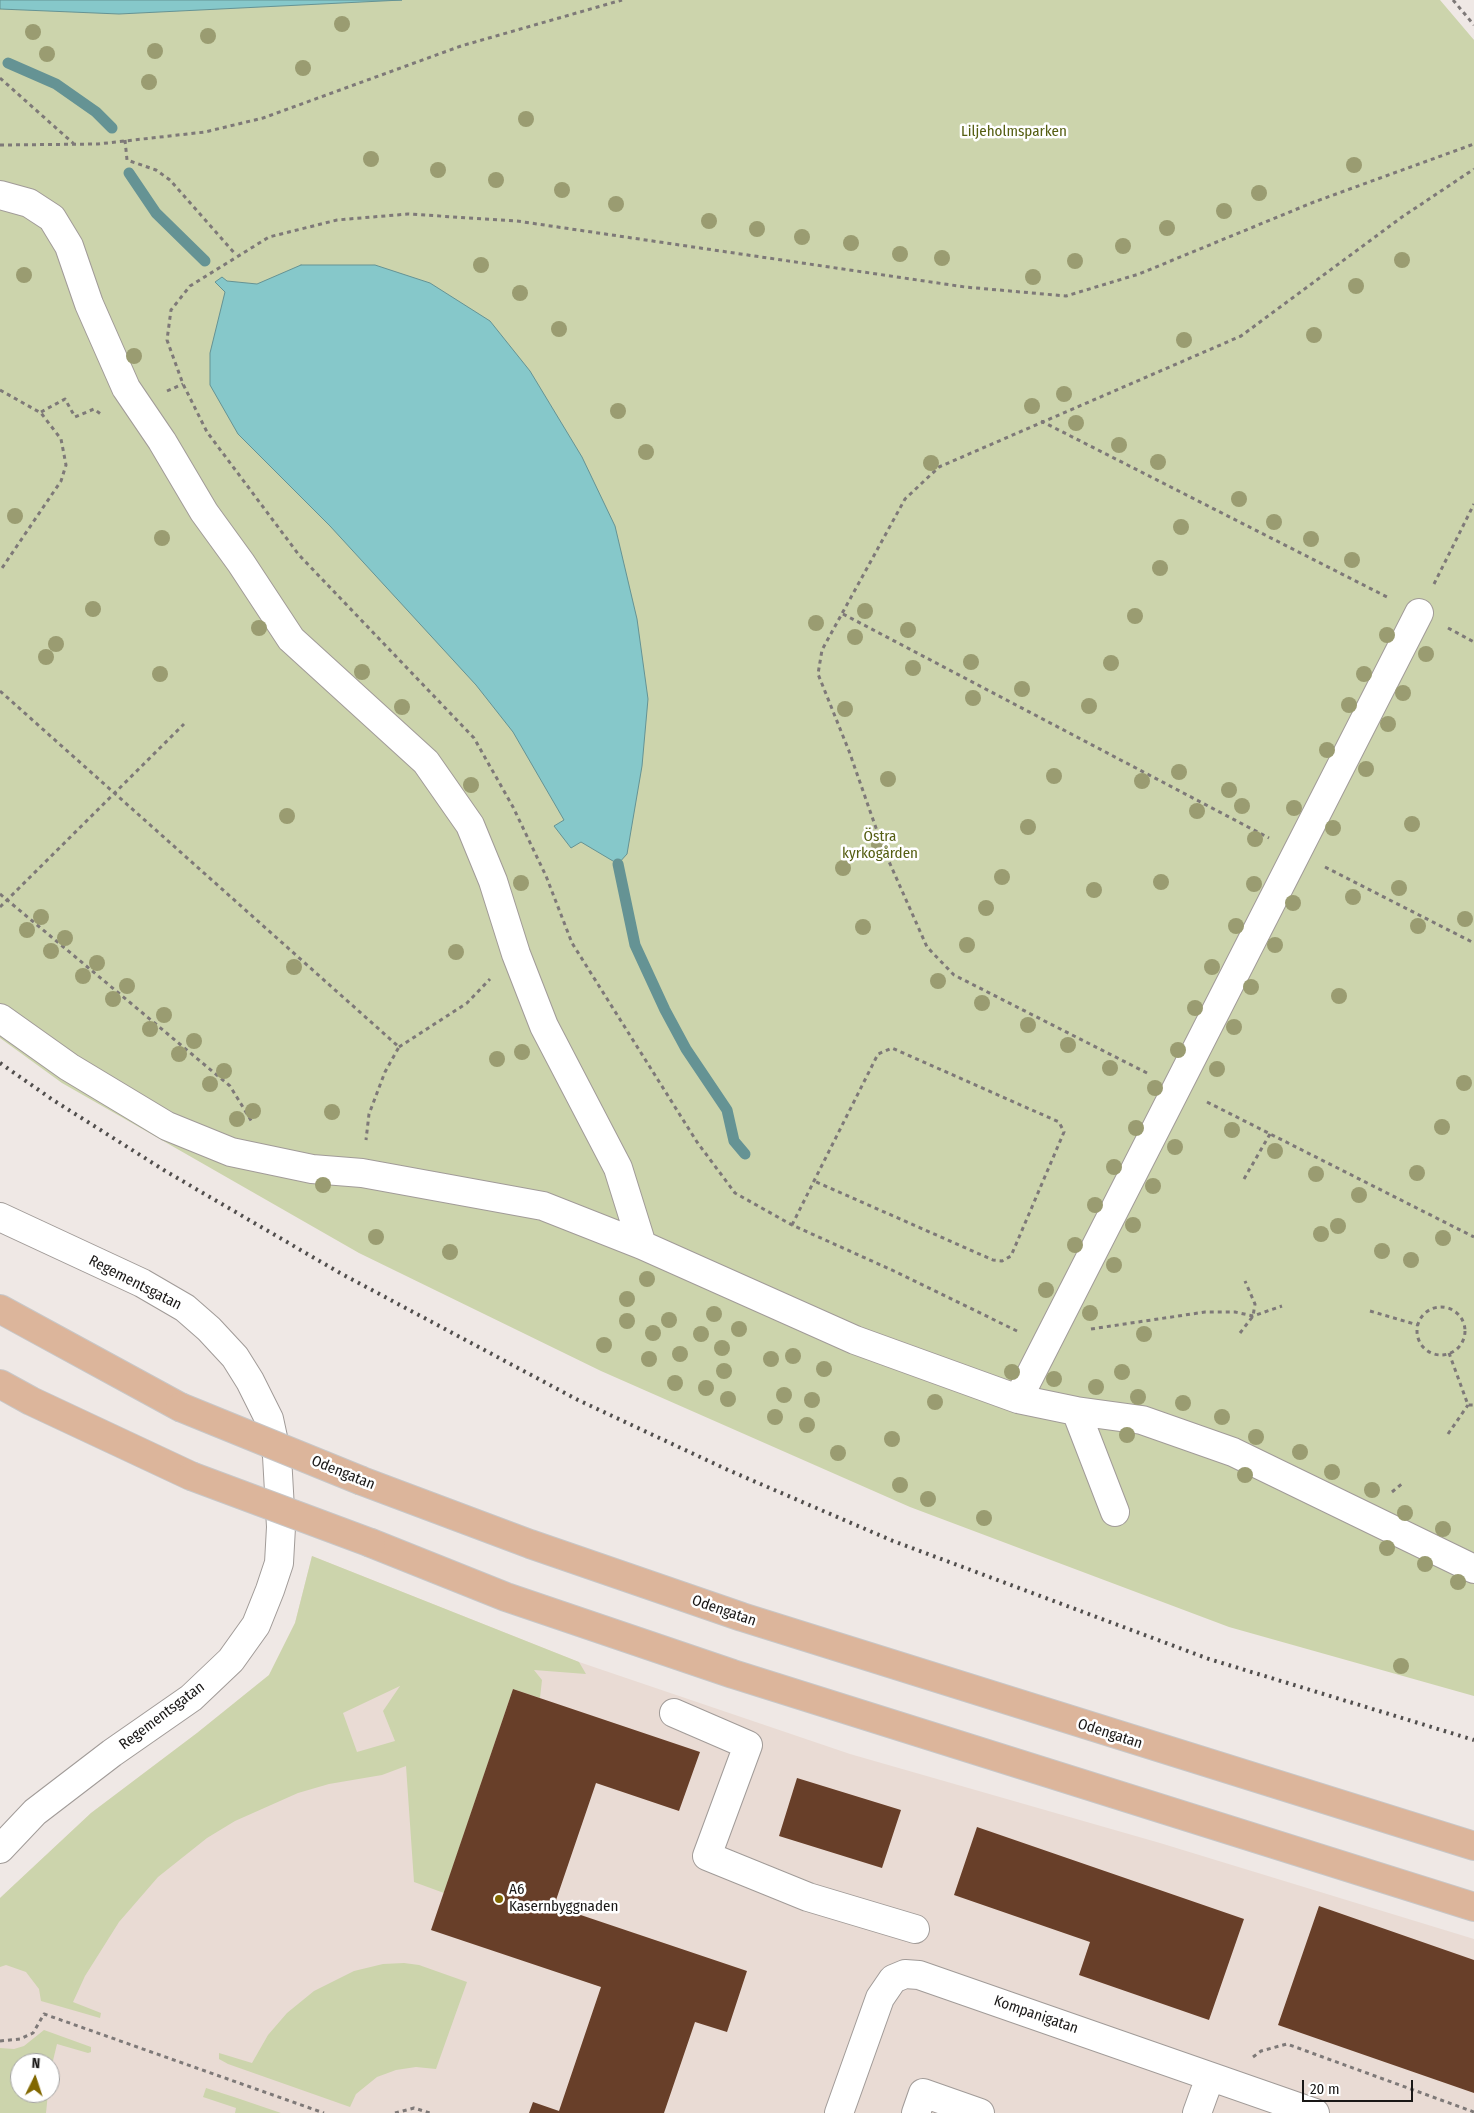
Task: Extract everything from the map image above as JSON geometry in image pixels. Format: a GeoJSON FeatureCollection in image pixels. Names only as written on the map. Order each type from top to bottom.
{"type":"FeatureCollection","features":[{"type":"Feature","properties":{"kind":"main road","name":"Odengatan"},"geometry":{"type":"LineString","coordinates":[[0,1309],[180,1407],[362,1481],[530,1544],[742,1617],[1474,1846]]}},
{"type":"Feature","properties":{"kind":"main road"},"geometry":{"type":"LineString","coordinates":[[0,1384],[31,1401],[190,1476],[371,1543],[506,1596],[733,1674],[1474,1907]]}},
{"type":"Feature","properties":{"kind":"street"},"geometry":{"type":"LineString","coordinates":[[0,195],[29,203],[52,218],[69,246],[89,304],[126,388],[162,441],[204,512],[242,563],[291,639],[426,762],[470,825],[493,881],[512,940],[544,1026],[618,1168],[642,1245]]}},
{"type":"Feature","properties":{"kind":"street"},"geometry":{"type":"LineString","coordinates":[[1018,1398],[1419,613]]}},
{"type":"Feature","properties":{"kind":"street"},"geometry":{"type":"LineString","coordinates":[[0,1018],[69,1068],[167,1126],[231,1152],[312,1169],[362,1173],[543,1206],[642,1245],[855,1340],[1018,1398],[1076,1411],[1142,1420],[1233,1452],[1474,1569]]}},
{"type":"Feature","properties":{"kind":"street","name":"Regementsgatan"},"geometry":{"type":"LineString","coordinates":[[0,1217],[142,1283],[185,1308],[209,1329],[235,1357],[269,1418],[277,1456],[281,1527],[279,1563],[270,1590],[256,1625],[231,1660],[191,1698],[112,1753],[35,1812],[0,1849]]}},
{"type":"Feature","properties":{"kind":"street"},"geometry":{"type":"LineString","coordinates":[[1076,1411],[1115,1512]]}},
{"type":"Feature","properties":{"kind":"street"},"geometry":{"type":"LineString","coordinates":[[674,1713],[748,1745],[707,1856],[808,1897],[915,1929]]}},
{"type":"Feature","properties":{"kind":"street","name":"Kompanigatan"},"geometry":{"type":"LineString","coordinates":[[839,2113],[880,1998],[893,1979],[905,1974],[929,1978],[1315,2113]]}},
{"type":"Feature","properties":{"kind":"street"},"geometry":{"type":"LineString","coordinates":[[1197,2113],[1210,2077]]}},
{"type":"Feature","properties":{"kind":"street"},"geometry":{"type":"LineString","coordinates":[[916,2113],[923,2093],[980,2113]]}},
{"type":"Feature","properties":{"kind":"path"},"geometry":{"type":"LineString","coordinates":[[0,145],[74,144],[205,132],[263,118],[461,46],[622,0]]}},
{"type":"Feature","properties":{"kind":"path"},"geometry":{"type":"LineString","coordinates":[[1453,0],[1474,25]]}},
{"type":"Feature","properties":{"kind":"path"},"geometry":{"type":"LineString","coordinates":[[0,78],[74,144]]}},
{"type":"Feature","properties":{"kind":"path"},"geometry":{"type":"LineString","coordinates":[[125,140],[127,160],[156,170],[170,180],[236,256]]}},
{"type":"Feature","properties":{"kind":"path"},"geometry":{"type":"LineString","coordinates":[[1282,1306],[1253,1316],[1235,1312],[1205,1312],[1146,1319],[1089,1329],[1046,1343],[1006,1327],[894,1271],[792,1225],[735,1193],[696,1142],[572,943],[546,876],[513,807],[474,738],[299,556],[207,432],[183,384],[167,340],[171,310],[190,286],[269,237],[336,220],[408,214],[516,221],[964,287],[1066,296],[1138,274],[1314,202],[1474,144]]}},
{"type":"Feature","properties":{"kind":"path"},"geometry":{"type":"LineString","coordinates":[[1474,170],[1402,217],[1241,336],[1041,421],[939,467],[905,500],[822,650],[818,674],[849,751],[883,848],[927,947],[954,975],[1474,1237]]}},
{"type":"Feature","properties":{"kind":"path"},"geometry":{"type":"LineString","coordinates":[[0,390],[41,412],[62,439],[66,465],[61,481],[0,571]]}},
{"type":"Feature","properties":{"kind":"path"},"geometry":{"type":"LineString","coordinates":[[41,412],[65,399]]}},
{"type":"Feature","properties":{"kind":"path"},"geometry":{"type":"LineString","coordinates":[[1041,421],[1419,613],[1474,504]]}},
{"type":"Feature","properties":{"kind":"path"},"geometry":{"type":"LineString","coordinates":[[843,614],[1297,853],[1474,943]]}},
{"type":"Feature","properties":{"kind":"path"},"geometry":{"type":"LineString","coordinates":[[0,691],[399,1047]]}},
{"type":"Feature","properties":{"kind":"path"},"geometry":{"type":"LineString","coordinates":[[0,907],[184,724]]}},
{"type":"Feature","properties":{"kind":"path"},"geometry":{"type":"LineString","coordinates":[[0,894],[230,1086],[256,1129],[264,1158]]}},
{"type":"Feature","properties":{"kind":"path"},"geometry":{"type":"LineString","coordinates":[[362,1173],[370,1114],[385,1072],[399,1047],[467,1003],[484,988],[499,966],[512,940]]}},
{"type":"Feature","properties":{"kind":"path"},"geometry":{"type":"LineString","coordinates":[[792,1225],[814,1181],[878,1054],[892,1048],[1059,1122],[1064,1132],[1011,1256],[1002,1261],[993,1260],[814,1181]]}},
{"type":"Feature","properties":{"kind":"path"},"geometry":{"type":"LineString","coordinates":[[1244,1179],[1270,1134]]}},
{"type":"Feature","properties":{"kind":"path"},"geometry":{"type":"LineString","coordinates":[[1240,1333],[1253,1316],[1255,1304],[1244,1281]]}},
{"type":"Feature","properties":{"kind":"path"},"geometry":{"type":"LineString","coordinates":[[1437,1307],[1450,1308],[1461,1317],[1466,1330],[1462,1343],[1449,1353],[1438,1355],[1426,1350],[1418,1339],[1418,1325],[1425,1313],[1437,1307]]}},
{"type":"Feature","properties":{"kind":"path"},"geometry":{"type":"LineString","coordinates":[[1370,1311],[1418,1325]]}},
{"type":"Feature","properties":{"kind":"path"},"geometry":{"type":"LineString","coordinates":[[1449,1353],[1468,1405]]}},
{"type":"Feature","properties":{"kind":"path"},"geometry":{"type":"LineString","coordinates":[[1468,1405],[1474,1405]]}},
{"type":"Feature","properties":{"kind":"path"},"geometry":{"type":"LineString","coordinates":[[1448,1434],[1468,1405]]}},
{"type":"Feature","properties":{"kind":"path"},"geometry":{"type":"LineString","coordinates":[[0,2041],[20,2039],[33,2033],[44,2014],[324,2113]]}},
{"type":"Feature","properties":{"kind":"path"},"geometry":{"type":"LineString","coordinates":[[395,2113],[414,2108],[430,2113]]}},
{"type":"Feature","properties":{"kind":"shaded area"},"geometry":{"type":"Polygon","coordinates":[[[312,1556],[579,1662],[850,1754],[1160,1843],[1474,1939],[1474,2113],[0,2113],[0,1898],[91,1813],[197,1733],[269,1675],[295,1623],[312,1556]]]}},
{"type":"Feature","properties":{"kind":"green space","name":"Östra kyrkogården"},"geometry":{"type":"Polygon","coordinates":[[[0,0],[1440,0],[1474,40],[1474,1696],[1229,1627],[910,1507],[601,1371],[359,1253],[62,1083],[0,1038],[0,0]]]}},
{"type":"Feature","properties":{"kind":"green space"},"geometry":{"type":"Polygon","coordinates":[[[312,1556],[579,1662],[586,1674],[534,1670],[542,1680],[540,1698],[513,1689],[444,1893],[414,1882],[406,1766],[382,1775],[329,1784],[298,1793],[235,1821],[207,1838],[158,1877],[119,1922],[85,1976],[73,2002],[101,2013],[100,2018],[41,2001],[39,1989],[26,1972],[6,1965],[0,1967],[0,1898],[91,1813],[197,1733],[269,1675],[295,1623],[312,1556]],[[400,1686],[343,1713],[357,1752],[395,1741],[383,1711],[400,1686]]]}},
{"type":"Feature","properties":{"kind":"green space"},"geometry":{"type":"Polygon","coordinates":[[[404,1963],[419,1965],[467,1982],[436,2069],[416,2067],[396,2070],[377,2077],[356,2094],[350,2107],[228,2064],[219,2059],[219,2053],[252,2063],[268,2035],[287,2013],[314,1991],[354,1971],[383,1964],[404,1963]]]}},
{"type":"Feature","properties":{"kind":"green space"},"geometry":{"type":"Polygon","coordinates":[[[44,2030],[91,2047],[91,2052],[88,2053],[57,2044],[55,2053],[10,2053],[10,2103],[47,2103],[46,2113],[0,2113],[0,2048],[14,2049],[24,2046],[44,2030]]]}},
{"type":"Feature","properties":{"kind":"green space"},"geometry":{"type":"Polygon","coordinates":[[[206,2088],[281,2113],[235,2113],[236,2108],[203,2097],[206,2088]]]}},
{"type":"Feature","properties":{"kind":"water"},"geometry":{"type":"Polygon","coordinates":[[[0,0],[402,0],[119,14],[0,9],[0,0]]]}},
{"type":"Feature","properties":{"kind":"water"},"geometry":{"type":"Polygon","coordinates":[[[301,265],[375,265],[430,283],[490,321],[530,371],[582,457],[615,526],[637,619],[648,699],[642,766],[627,854],[618,864],[581,842],[571,848],[554,826],[564,820],[513,732],[476,685],[330,526],[238,434],[210,385],[210,353],[225,292],[215,282],[222,277],[227,281],[257,284],[301,265]]]}},
{"type":"Feature","properties":{"kind":"building","name":"A6 Kasernbyggnaden"},"geometry":{"type":"Polygon","coordinates":[[[513,1689],[700,1752],[679,1811],[596,1783],[554,1906],[747,1971],[727,2032],[695,2022],[664,2113],[529,2113],[533,2102],[559,2111],[601,1987],[431,1930],[513,1689]]]}},
{"type":"Feature","properties":{"kind":"building"},"geometry":{"type":"Polygon","coordinates":[[[797,1778],[901,1810],[882,1868],[779,1836],[797,1778]]]}},
{"type":"Feature","properties":{"kind":"building"},"geometry":{"type":"Polygon","coordinates":[[[977,1827],[1244,1919],[1209,2020],[1079,1975],[1090,1942],[954,1895],[977,1827]]]}},
{"type":"Feature","properties":{"kind":"building"},"geometry":{"type":"Polygon","coordinates":[[[1319,1906],[1474,1960],[1474,2093],[1278,2025],[1319,1906]]]}},
{"type":"Feature","properties":{"kind":"waterway"},"geometry":{"type":"LineString","coordinates":[[8,63],[56,84],[96,112],[112,128]]}},
{"type":"Feature","properties":{"kind":"waterway"},"geometry":{"type":"LineString","coordinates":[[129,173],[156,213],[205,261]]}},
{"type":"Feature","properties":{"kind":"waterway"},"geometry":{"type":"LineString","coordinates":[[618,864],[635,945],[665,1010],[686,1049],[727,1110],[734,1141],[745,1154]]}},
{"type":"Feature","properties":{"kind":"railway"},"geometry":{"type":"LineString","coordinates":[[0,1063],[53,1100],[167,1172],[340,1273],[578,1400],[728,1470],[893,1541],[1209,1659],[1474,1740]]}},
{"type":"Feature","properties":{"kind":"place","name":"A6 Kasernbyggnaden"},"geometry":{"type":"Point","coordinates":[499,1899]}},
{"type":"Feature","properties":{"kind":"park label","name":"Liljeholmsparken"},"geometry":{"type":"Point","coordinates":[1014,132]}}]}
